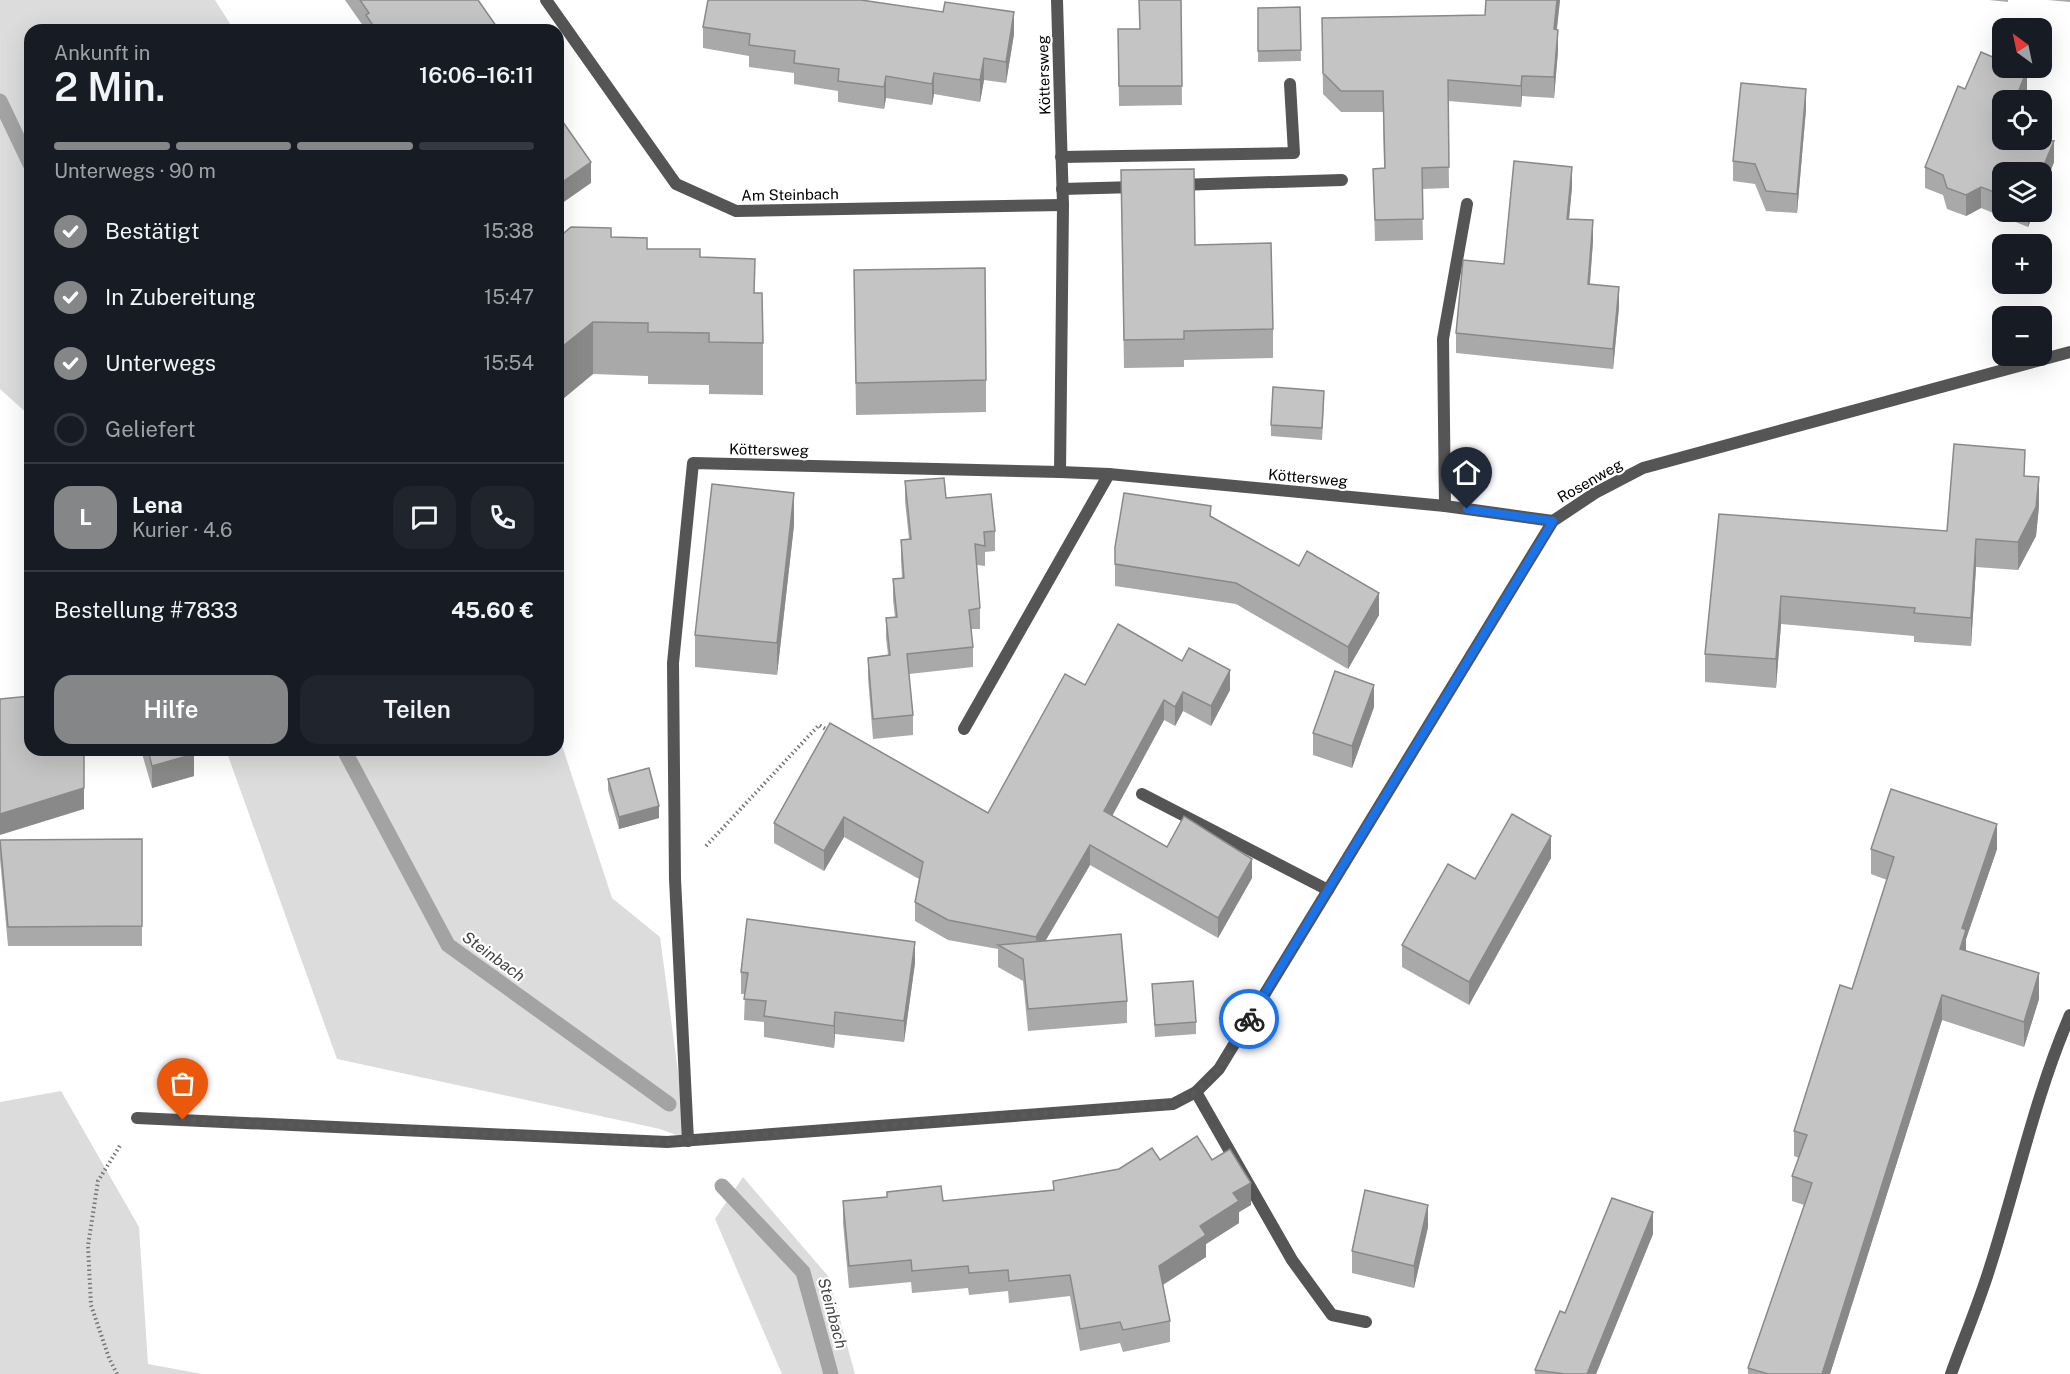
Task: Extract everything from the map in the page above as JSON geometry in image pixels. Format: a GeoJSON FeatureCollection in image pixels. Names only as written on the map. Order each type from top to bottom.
{"type":"FeatureCollection","features":[{"type":"Feature","properties":{"kind":"street","name":"Am Steinbach"},"geometry":{"type":"LineString","coordinates":[[546,0],[563,24]]}},
{"type":"Feature","properties":{"kind":"street","name":"Köttersweg"},"geometry":{"type":"LineString","coordinates":[[1057,0],[1063,205],[1060,472]]}},
{"type":"Feature","properties":{"kind":"street","name":"Am Steinbach"},"geometry":{"type":"LineString","coordinates":[[564,25],[676,184],[736,211],[1063,205]]}},
{"type":"Feature","properties":{"kind":"street"},"geometry":{"type":"LineString","coordinates":[[1061,157],[1294,153],[1290,84]]}},
{"type":"Feature","properties":{"kind":"street"},"geometry":{"type":"LineString","coordinates":[[1167,186],[1342,180]]}},
{"type":"Feature","properties":{"kind":"street"},"geometry":{"type":"LineString","coordinates":[[1062,189],[1144,186]]}},
{"type":"Feature","properties":{"kind":"street"},"geometry":{"type":"LineString","coordinates":[[1445,506],[1443,339],[1467,204]]}},
{"type":"Feature","properties":{"kind":"street","name":"Rosenweg"},"geometry":{"type":"LineString","coordinates":[[137,1118],[655,1142],[1173,1104],[1196,1092],[1219,1069],[1553,521],[1595,493],[1643,468],[2070,352]]}},
{"type":"Feature","properties":{"kind":"street","name":"Köttersweg"},"geometry":{"type":"LineString","coordinates":[[675,879],[673,663],[693,463],[1109,474],[1445,506],[1553,521]]}},
{"type":"Feature","properties":{"kind":"street"},"geometry":{"type":"LineString","coordinates":[[964,729],[1109,474]]}},
{"type":"Feature","properties":{"kind":"street"},"geometry":{"type":"LineString","coordinates":[[1142,794],[1328,890]]}},
{"type":"Feature","properties":{"kind":"street"},"geometry":{"type":"LineString","coordinates":[[675,879],[688,1141]]}},
{"type":"Feature","properties":{"kind":"street"},"geometry":{"type":"LineString","coordinates":[[1951,1374],[1990,1268],[2034,1116],[2070,1015]]}},
{"type":"Feature","properties":{"kind":"street"},"geometry":{"type":"LineString","coordinates":[[1196,1092],[1292,1260],[1332,1315],[1366,1322]]}},
{"type":"Feature","properties":{"kind":"path"},"geometry":{"type":"LineString","coordinates":[[675,879],[819,725],[839,736]]}},
{"type":"Feature","properties":{"kind":"path"},"geometry":{"type":"LineString","coordinates":[[117,1374],[109,1358],[91,1305],[88,1246],[98,1181],[137,1118]]}},
{"type":"Feature","properties":{"kind":"shaded area"},"geometry":{"type":"Polygon","coordinates":[[[0,0],[215,0],[230,24],[24,24],[24,411],[0,389],[0,0]]]}},
{"type":"Feature","properties":{"kind":"shaded area"},"geometry":{"type":"Polygon","coordinates":[[[564,751],[612,898],[660,937],[687,1139],[660,1129],[337,1059],[228,756],[564,756],[564,751]]]}},
{"type":"Feature","properties":{"kind":"shaded area"},"geometry":{"type":"Polygon","coordinates":[[[61,1091],[139,1227],[148,1364],[202,1374],[0,1374],[0,1102],[61,1091]]]}},
{"type":"Feature","properties":{"kind":"shaded area"},"geometry":{"type":"Polygon","coordinates":[[[743,1177],[828,1276],[855,1374],[782,1374],[715,1219],[743,1177]]]}},
{"type":"Feature","properties":{"kind":"building"},"geometry":{"type":"Polygon","coordinates":[[[360,0],[478,0],[495,24],[372,24],[366,15],[369,13],[360,0]]]}},
{"type":"Feature","properties":{"kind":"building"},"geometry":{"type":"Polygon","coordinates":[[[708,0],[861,0],[943,12],[945,2],[1014,12],[1006,62],[984,58],[980,80],[934,73],[932,84],[886,76],[884,87],[838,81],[839,69],[794,63],[795,51],[749,45],[750,34],[703,27],[708,0]]]}},
{"type":"Feature","properties":{"kind":"building"},"geometry":{"type":"Polygon","coordinates":[[[1139,0],[1181,0],[1182,86],[1119,86],[1118,29],[1140,29],[1139,0]]]}},
{"type":"Feature","properties":{"kind":"building"},"geometry":{"type":"Polygon","coordinates":[[[1486,0],[1557,0],[1554,29],[1558,30],[1554,77],[1522,76],[1521,86],[1448,80],[1449,167],[1422,168],[1423,219],[1375,220],[1373,169],[1385,168],[1383,91],[1341,91],[1323,73],[1322,18],[1485,15],[1486,0]]]}},
{"type":"Feature","properties":{"kind":"building"},"geometry":{"type":"Polygon","coordinates":[[[1300,7],[1301,50],[1258,51],[1258,8],[1300,7]]]}},
{"type":"Feature","properties":{"kind":"building"},"geometry":{"type":"Polygon","coordinates":[[[1981,52],[1992,57],[1992,78],[2024,78],[2019,90],[1992,90],[1992,150],[2050,150],[2045,162],[1992,162],[1992,191],[1981,187],[1966,195],[1947,188],[1943,175],[1925,167],[1958,86],[1965,89],[1981,52]]]}},
{"type":"Feature","properties":{"kind":"building"},"geometry":{"type":"Polygon","coordinates":[[[1741,83],[1806,89],[1797,194],[1766,191],[1755,164],[1733,161],[1741,83]]]}},
{"type":"Feature","properties":{"kind":"building"},"geometry":{"type":"Polygon","coordinates":[[[564,124],[591,162],[564,181],[564,124]]]}},
{"type":"Feature","properties":{"kind":"building"},"geometry":{"type":"Polygon","coordinates":[[[1514,161],[1572,167],[1567,219],[1593,220],[1588,284],[1619,287],[1613,349],[1456,333],[1463,260],[1504,264],[1514,161]]]}},
{"type":"Feature","properties":{"kind":"building"},"geometry":{"type":"Polygon","coordinates":[[[1194,169],[1195,245],[1271,243],[1273,329],[1184,331],[1184,339],[1124,340],[1121,170],[1194,169]]]}},
{"type":"Feature","properties":{"kind":"building"},"geometry":{"type":"Polygon","coordinates":[[[571,227],[611,228],[611,237],[647,238],[647,249],[700,249],[700,257],[755,259],[754,293],[762,293],[763,343],[709,342],[709,333],[648,332],[648,323],[593,322],[564,345],[564,233],[571,227]]]}},
{"type":"Feature","properties":{"kind":"building"},"geometry":{"type":"Polygon","coordinates":[[[985,268],[986,380],[856,383],[854,270],[985,268]]]}},
{"type":"Feature","properties":{"kind":"building"},"geometry":{"type":"Polygon","coordinates":[[[1273,387],[1324,391],[1322,428],[1271,425],[1273,387]]]}},
{"type":"Feature","properties":{"kind":"building"},"geometry":{"type":"Polygon","coordinates":[[[1954,444],[2025,450],[2024,476],[2039,477],[2036,507],[2018,542],[1976,539],[1971,618],[1914,613],[1915,608],[1781,596],[1776,659],[1705,654],[1719,514],[1947,531],[1954,444]]]}},
{"type":"Feature","properties":{"kind":"building"},"geometry":{"type":"Polygon","coordinates":[[[944,478],[946,498],[991,494],[995,531],[984,532],[985,546],[975,544],[980,608],[969,610],[973,647],[907,654],[913,715],[873,719],[868,658],[890,655],[886,618],[897,617],[893,579],[904,578],[901,540],[911,539],[905,481],[944,478]]]}},
{"type":"Feature","properties":{"kind":"building"},"geometry":{"type":"Polygon","coordinates":[[[712,484],[794,493],[777,643],[695,635],[712,484]]]}},
{"type":"Feature","properties":{"kind":"building"},"geometry":{"type":"Polygon","coordinates":[[[1124,493],[1211,506],[1210,516],[1299,566],[1307,551],[1379,593],[1348,647],[1236,583],[1115,564],[1115,547],[1124,493]]]}},
{"type":"Feature","properties":{"kind":"building"},"geometry":{"type":"Polygon","coordinates":[[[1118,624],[1182,661],[1189,648],[1230,670],[1211,706],[1183,692],[1175,707],[1164,700],[1104,811],[1167,847],[1184,816],[1252,859],[1218,918],[1090,845],[1036,937],[948,920],[915,902],[923,862],[844,817],[824,851],[774,823],[830,723],[988,813],[1065,674],[1085,685],[1118,624]]]}},
{"type":"Feature","properties":{"kind":"building"},"geometry":{"type":"Polygon","coordinates":[[[1335,671],[1374,685],[1352,746],[1313,733],[1335,671]]]}},
{"type":"Feature","properties":{"kind":"building"},"geometry":{"type":"Polygon","coordinates":[[[24,697],[24,756],[84,756],[84,788],[0,814],[0,699],[24,697]]]}},
{"type":"Feature","properties":{"kind":"building"},"geometry":{"type":"Polygon","coordinates":[[[150,756],[187,756],[152,766],[150,756]]]}},
{"type":"Feature","properties":{"kind":"building"},"geometry":{"type":"Polygon","coordinates":[[[649,768],[659,806],[619,817],[608,779],[649,768]]]}},
{"type":"Feature","properties":{"kind":"building"},"geometry":{"type":"Polygon","coordinates":[[[1891,789],[1997,824],[1962,928],[1966,930],[1960,949],[2039,973],[2024,1022],[1942,995],[1822,1374],[1768,1374],[1748,1368],[1812,1183],[1792,1176],[1807,1135],[1794,1131],[1840,985],[1852,989],[1894,857],[1871,849],[1891,789]]]}},
{"type":"Feature","properties":{"kind":"building"},"geometry":{"type":"Polygon","coordinates":[[[1512,814],[1551,836],[1469,982],[1402,945],[1448,864],[1475,879],[1512,814]]]}},
{"type":"Feature","properties":{"kind":"building"},"geometry":{"type":"Polygon","coordinates":[[[142,839],[142,926],[8,927],[0,840],[142,839]]]}},
{"type":"Feature","properties":{"kind":"building"},"geometry":{"type":"Polygon","coordinates":[[[747,919],[915,942],[904,1021],[835,1012],[834,1026],[764,1016],[766,1001],[744,999],[748,973],[741,972],[747,919]]]}},
{"type":"Feature","properties":{"kind":"building"},"geometry":{"type":"Polygon","coordinates":[[[1121,934],[1127,1001],[1028,1009],[1023,959],[998,945],[1121,934]]]}},
{"type":"Feature","properties":{"kind":"building"},"geometry":{"type":"Polygon","coordinates":[[[1193,981],[1196,1022],[1155,1025],[1152,984],[1193,981]]]}},
{"type":"Feature","properties":{"kind":"building"},"geometry":{"type":"Polygon","coordinates":[[[1197,1136],[1212,1160],[1230,1149],[1251,1183],[1233,1193],[1239,1201],[1200,1226],[1206,1235],[1159,1266],[1170,1321],[1123,1330],[1120,1322],[1080,1329],[1070,1275],[1009,1281],[1008,1270],[969,1273],[968,1266],[912,1271],[911,1260],[849,1266],[843,1201],[887,1197],[887,1192],[941,1186],[943,1201],[1054,1190],[1053,1181],[1119,1169],[1152,1148],[1160,1160],[1197,1136]]]}},
{"type":"Feature","properties":{"kind":"building"},"geometry":{"type":"Polygon","coordinates":[[[1365,1190],[1428,1205],[1414,1266],[1352,1251],[1365,1190]]]}},
{"type":"Feature","properties":{"kind":"building"},"geometry":{"type":"Polygon","coordinates":[[[1612,1198],[1653,1212],[1587,1374],[1535,1370],[1560,1311],[1565,1313],[1612,1198]]]}},
{"type":"Feature","properties":{"kind":"waterway","name":"Steinbach"},"geometry":{"type":"LineString","coordinates":[[0,101],[24,151]]}},
{"type":"Feature","properties":{"kind":"waterway","name":"Steinbach"},"geometry":{"type":"LineString","coordinates":[[347,756],[448,945],[669,1104]]}},
{"type":"Feature","properties":{"kind":"waterway","name":"Steinbach"},"geometry":{"type":"LineString","coordinates":[[722,1186],[803,1272],[831,1374]]}},
{"type":"Feature","properties":{"kind":"way so far"},"geometry":{"type":"LineString","coordinates":[[183,1120],[667,1142],[1173,1104],[1196,1092],[1219,1069],[1249,1019]]}},
{"type":"Feature","properties":{"kind":"route"},"geometry":{"type":"LineString","coordinates":[[1249,1019],[1553,521],[1467,509]]}}]}
